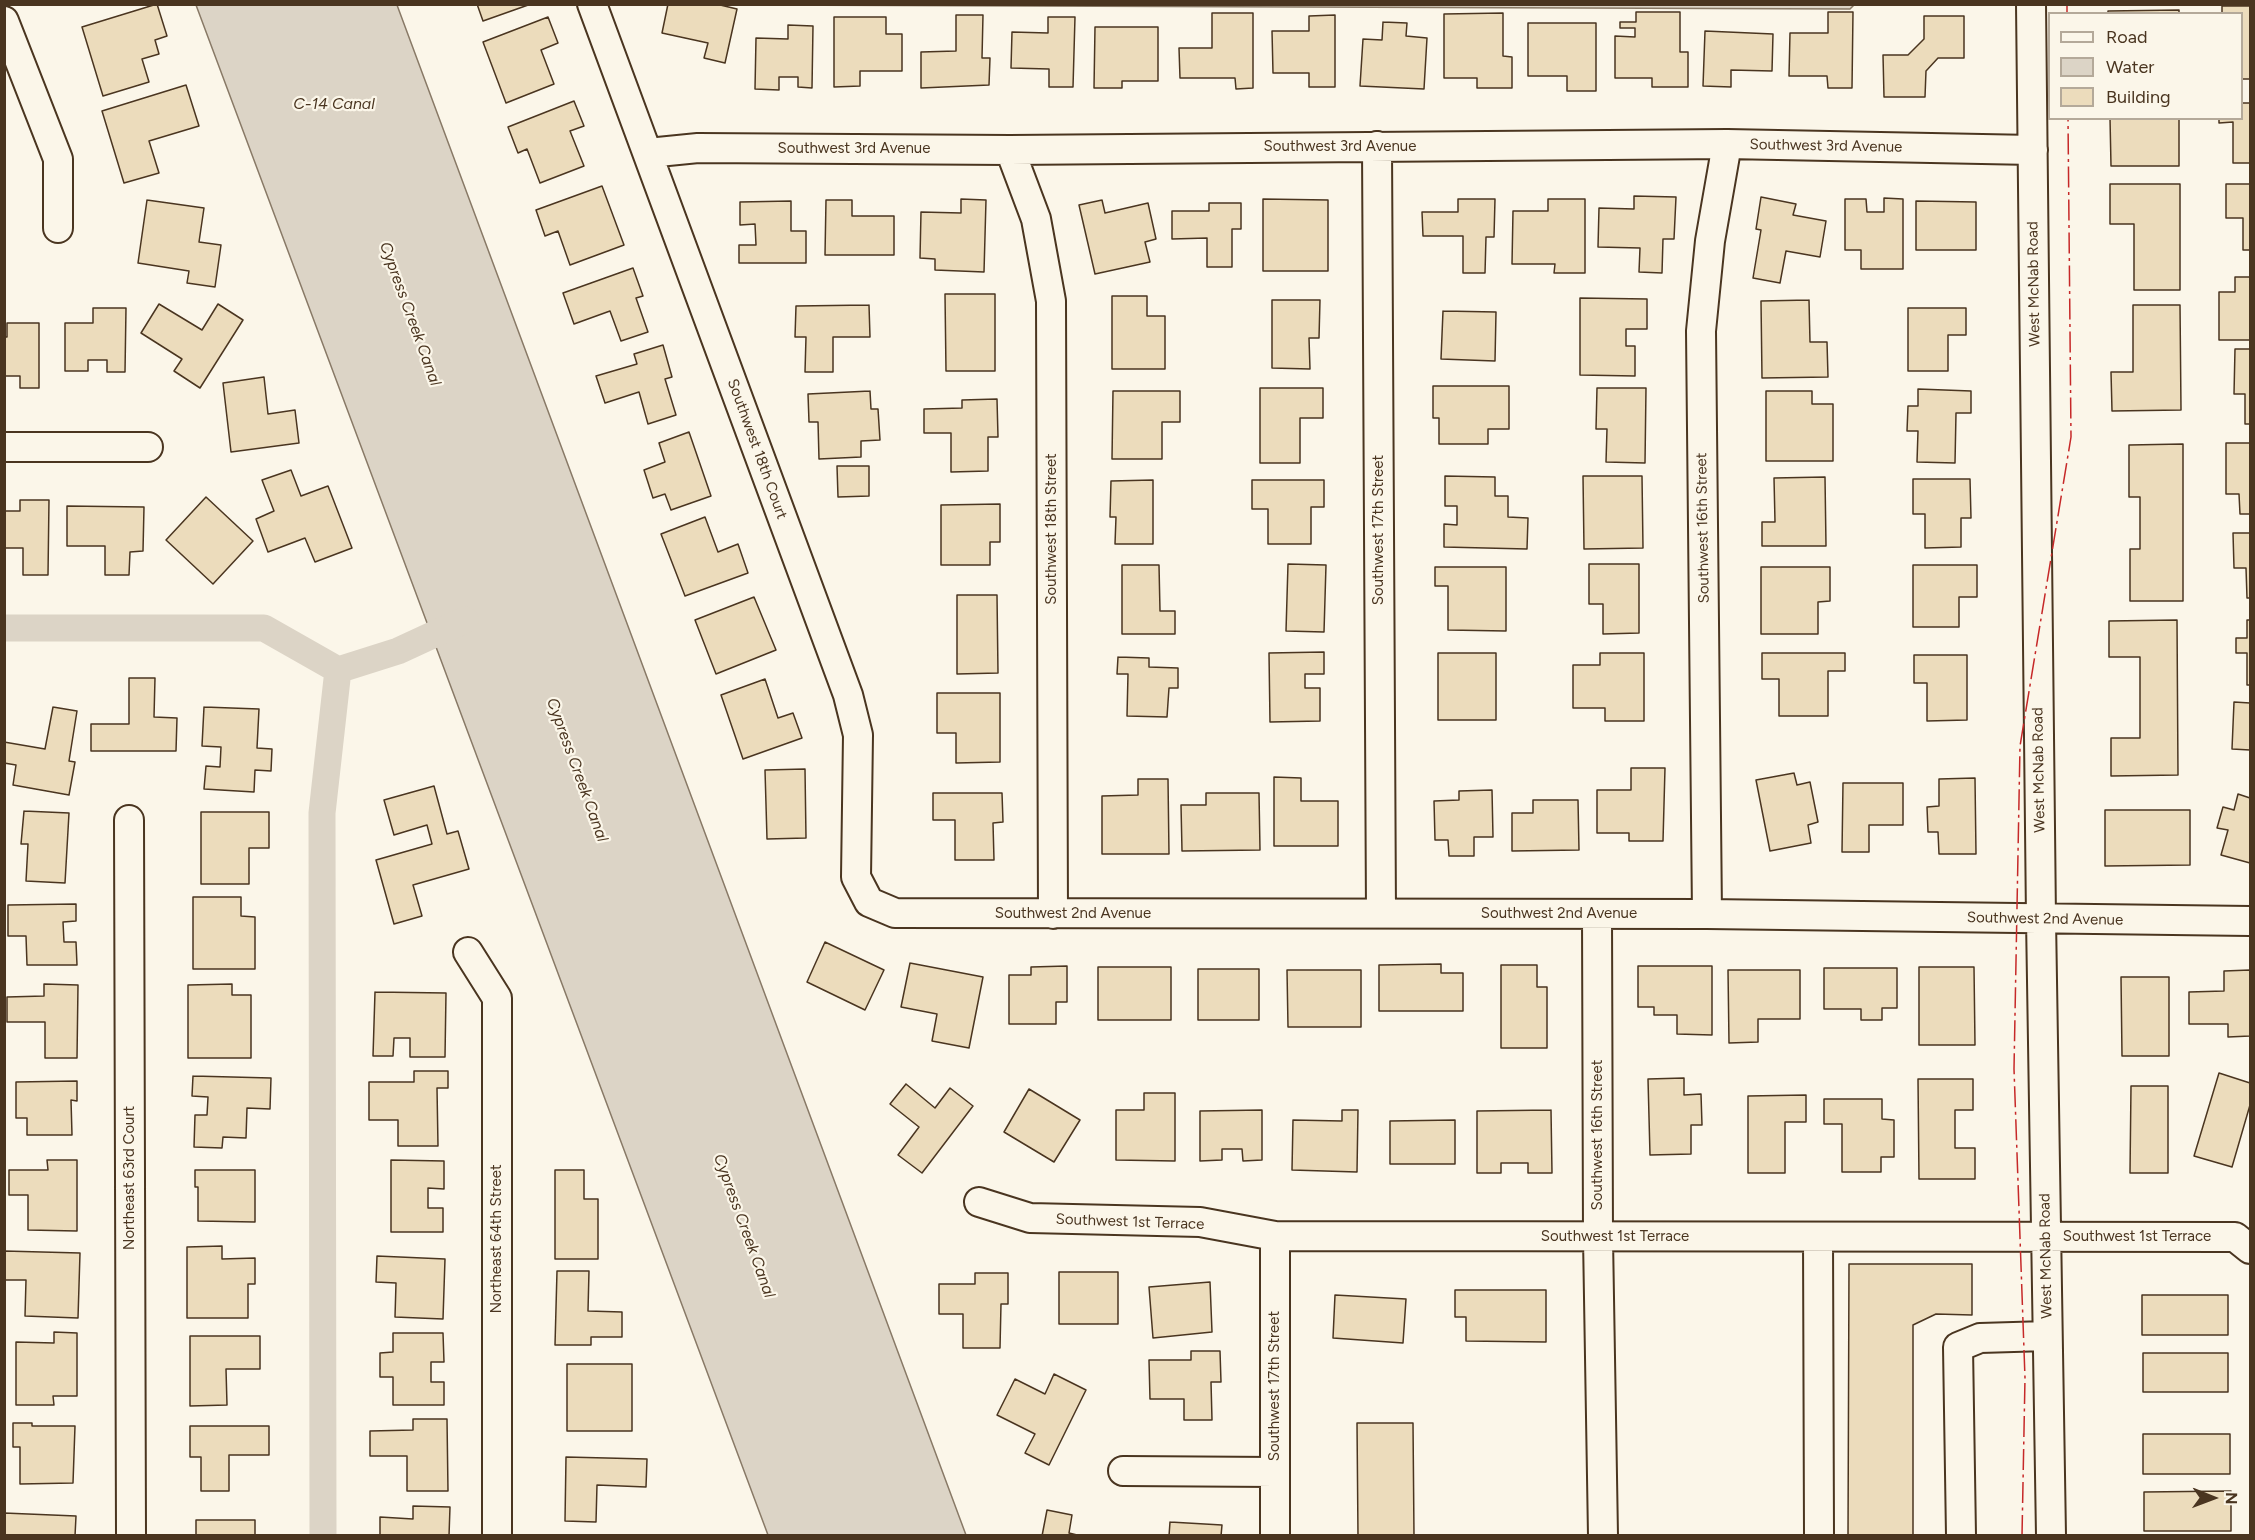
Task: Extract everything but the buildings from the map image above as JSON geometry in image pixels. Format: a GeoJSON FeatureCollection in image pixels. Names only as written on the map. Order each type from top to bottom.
{"type":"FeatureCollection","features":[{"type":"Feature","properties":{"kind":"street","name":"Southwest 18th Court"},"geometry":{"type":"LineString","coordinates":[[592,4],[848,695],[858,735],[855,877],[869,902]]}},
{"type":"Feature","properties":{"kind":"street","name":"West McNab Road"},"geometry":{"type":"LineString","coordinates":[[2031,4],[2045,1237],[2051,1536]]}},
{"type":"Feature","properties":{"kind":"street"},"geometry":{"type":"LineString","coordinates":[[4,21],[58,159],[58,228]]}},
{"type":"Feature","properties":{"kind":"street","name":"Southwest 3rd Avenue"},"geometry":{"type":"LineString","coordinates":[[648,153],[698,148],[1010,150],[1727,144],[2033,150]]}},
{"type":"Feature","properties":{"kind":"street","name":"Southwest 16th Street"},"geometry":{"type":"LineString","coordinates":[[1707,915],[1701,331],[1710,241],[1727,144]]}},
{"type":"Feature","properties":{"kind":"street","name":"Southwest 17th Street"},"geometry":{"type":"LineString","coordinates":[[1377,146],[1382,913]]}},
{"type":"Feature","properties":{"kind":"street","name":"Southwest 18th Street"},"geometry":{"type":"LineString","coordinates":[[1010,150],[1036,219],[1052,301],[1053,914]]}},
{"type":"Feature","properties":{"kind":"street"},"geometry":{"type":"LineString","coordinates":[[4,447],[148,447]]}},
{"type":"Feature","properties":{"kind":"street","name":"Northeast 63rd Court"},"geometry":{"type":"LineString","coordinates":[[129,820],[131,1536]]}},
{"type":"Feature","properties":{"kind":"street","name":"Southwest 2nd Avenue"},"geometry":{"type":"LineString","coordinates":[[869,902],[894,913],[1597,914],[2250,921]]}},
{"type":"Feature","properties":{"kind":"street","name":"Southwest 16th Street"},"geometry":{"type":"LineString","coordinates":[[1597,914],[1598,1238],[1603,1536]]}},
{"type":"Feature","properties":{"kind":"street","name":"Northeast 64th Street"},"geometry":{"type":"LineString","coordinates":[[468,952],[497,998],[497,1536]]}},
{"type":"Feature","properties":{"kind":"street","name":"Southwest 1st Terrace"},"geometry":{"type":"LineString","coordinates":[[979,1202],[1030,1218],[1200,1222],[1275,1236],[2235,1237],[2250,1249]]}},
{"type":"Feature","properties":{"kind":"street","name":"Southwest 17th Street"},"geometry":{"type":"LineString","coordinates":[[1275,1236],[1275,1536]]}},
{"type":"Feature","properties":{"kind":"street"},"geometry":{"type":"LineString","coordinates":[[1818,1237],[1819,1536]]}},
{"type":"Feature","properties":{"kind":"street"},"geometry":{"type":"LineString","coordinates":[[1961,1536],[1958,1347],[1980,1338],[2047,1336]]}},
{"type":"Feature","properties":{"kind":"street"},"geometry":{"type":"LineString","coordinates":[[1123,1471],[1274,1472]]}},
{"type":"Feature","properties":{"kind":"water"},"geometry":{"type":"Polygon","coordinates":[[[755,4],[1855,4],[1850,9],[755,5],[755,4]]]}},
{"type":"Feature","properties":{"kind":"water","name":"C-14 Canal"},"geometry":{"type":"Polygon","coordinates":[[[196,5],[397,5],[966,1535],[768,1535],[196,5]]]}},
{"type":"Feature","properties":{"kind":"waterway"},"geometry":{"type":"LineString","coordinates":[[4,628],[264,628],[338,670],[398,651],[465,620]]}},
{"type":"Feature","properties":{"kind":"waterway"},"geometry":{"type":"LineString","coordinates":[[323,1536],[322,813],[338,670]]}},
{"type":"Feature","properties":{"kind":"power"},"geometry":{"type":"LineString","coordinates":[[2067,4],[2067,12]]}},
{"type":"Feature","properties":{"kind":"power"},"geometry":{"type":"LineString","coordinates":[[2022,1536],[2025,1378],[2014,1069],[2020,746],[2071,437],[2068,120]]}},
{"type":"Feature","properties":{"kind":"water label","name":"Cypress Creek Canal"},"geometry":{"type":"Point","coordinates":[410,314]}},
{"type":"Feature","properties":{"kind":"water label","name":"Cypress Creek Canal"},"geometry":{"type":"Point","coordinates":[577,770]}},
{"type":"Feature","properties":{"kind":"water label","name":"Cypress Creek Canal"},"geometry":{"type":"Point","coordinates":[744,1226]}}]}
